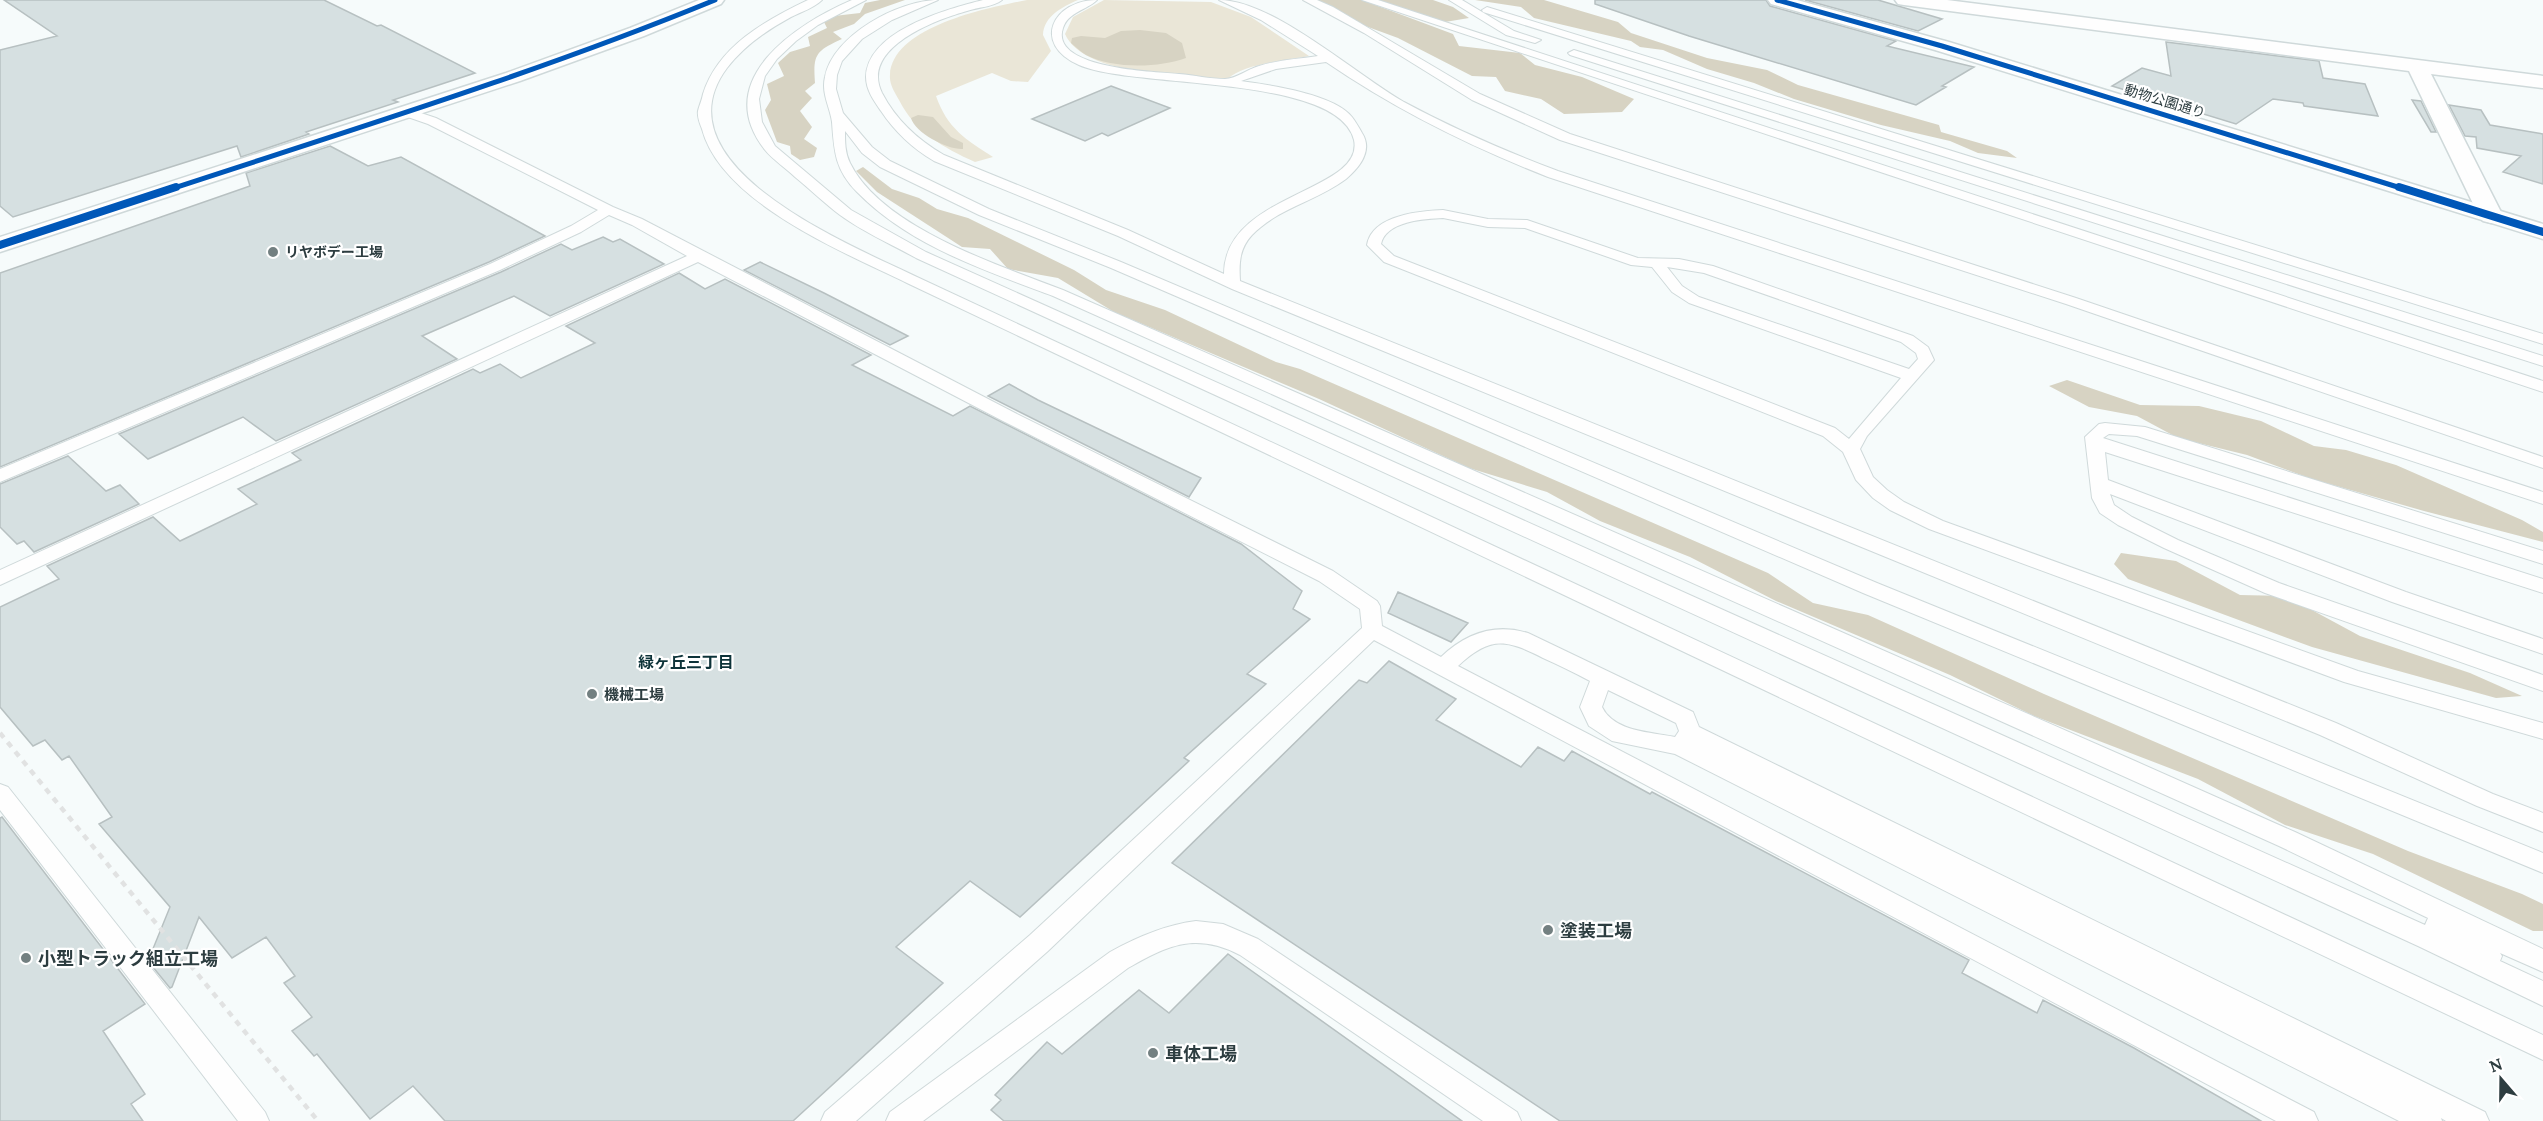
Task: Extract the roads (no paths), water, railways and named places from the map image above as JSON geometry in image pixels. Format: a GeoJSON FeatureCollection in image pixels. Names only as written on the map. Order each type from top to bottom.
{"type":"FeatureCollection","features":[{"type":"Feature","properties":{"kind":"street"},"geometry":{"type":"LineString","coordinates":[[0,245],[569,58],[715,0]]}},
{"type":"Feature","properties":{"kind":"street","name":"動物公園通り"},"geometry":{"type":"LineString","coordinates":[[1777,0],[1942,46],[2543,232]]}},
{"type":"Feature","properties":{"kind":"street"},"geometry":{"type":"LineString","coordinates":[[1905,0],[2543,82]]}},
{"type":"Feature","properties":{"kind":"street"},"geometry":{"type":"LineString","coordinates":[[2416,66],[2492,216]]}},
{"type":"Feature","properties":{"kind":"lane"},"geometry":{"type":"LineString","coordinates":[[817,0],[766,27],[731,55],[719,70],[706,96],[704,109],[706,131],[719,157],[732,172],[768,202],[819,233],[912,280],[2543,1048]]}},
{"type":"Feature","properties":{"kind":"lane"},"geometry":{"type":"LineString","coordinates":[[861,0],[829,15],[793,37],[765,67],[756,82],[751,101],[753,118],[760,136],[770,148],[846,213],[912,280]]}},
{"type":"Feature","properties":{"kind":"lane"},"geometry":{"type":"LineString","coordinates":[[933,0],[889,17],[856,38],[835,64],[830,77],[830,95],[837,114],[867,150],[885,164],[1002,220],[1126,270],[1870,588],[2543,863]]}},
{"type":"Feature","properties":{"kind":"lane"},"geometry":{"type":"LineString","coordinates":[[997,0],[956,10],[925,23],[897,40],[879,58],[872,75],[874,88],[904,134],[927,151],[953,165],[1123,233],[1232,284],[2328,729],[2485,800],[2543,823]]}},
{"type":"Feature","properties":{"kind":"lane"},"geometry":{"type":"LineString","coordinates":[[1092,0],[1070,10],[1056,26],[1054,35],[1061,49],[1084,64],[1122,73],[1280,90],[1319,100],[1347,118],[1356,130],[1361,141],[1360,153],[1354,164],[1344,174],[1267,216],[1251,228],[1237,245],[1232,258],[1232,284]]}},
{"type":"Feature","properties":{"kind":"lane"},"geometry":{"type":"LineString","coordinates":[[1224,0],[1260,14],[1375,90],[1440,126],[1474,143],[1570,181],[2543,498]]}},
{"type":"Feature","properties":{"kind":"lane"},"geometry":{"type":"LineString","coordinates":[[1308,0],[1359,23],[1465,91],[1565,137],[2072,301],[2543,463]]}},
{"type":"Feature","properties":{"kind":"lane"},"geometry":{"type":"LineString","coordinates":[[1367,0],[2543,387]]}},
{"type":"Feature","properties":{"kind":"lane"},"geometry":{"type":"LineString","coordinates":[[1455,0],[1510,33],[2543,361]]}},
{"type":"Feature","properties":{"kind":"lane"},"geometry":{"type":"LineString","coordinates":[[1455,0],[2543,339]]}},
{"type":"Feature","properties":{"kind":"lane"},"geometry":{"type":"LineString","coordinates":[[1228,84],[1238,76],[1251,72],[1328,58]]}},
{"type":"Feature","properties":{"kind":"lane"},"geometry":{"type":"LineString","coordinates":[[406,112],[432,121],[608,210],[637,222],[698,256],[1010,417],[1326,576],[1370,606],[1372,630]]}},
{"type":"Feature","properties":{"kind":"lane"},"geometry":{"type":"LineString","coordinates":[[837,114],[837,147],[842,162],[856,185],[891,215],[939,244],[1069,298],[2127,767],[2287,839],[2339,866],[2543,961]]}},
{"type":"Feature","properties":{"kind":"lane"},"geometry":{"type":"LineString","coordinates":[[0,476],[495,267],[576,229],[608,210]]}},
{"type":"Feature","properties":{"kind":"lane"},"geometry":{"type":"LineString","coordinates":[[846,213],[921,255],[2427,938],[2543,994]]}},
{"type":"Feature","properties":{"kind":"lane"},"geometry":{"type":"LineString","coordinates":[[1851,449],[1860,434],[1910,375],[1926,360],[1926,353],[1908,339],[1708,269],[1679,263],[1636,262],[1527,224],[1488,223],[1443,214],[1426,214],[1397,222],[1383,229],[1375,239],[1374,245],[1389,259],[1829,432],[1851,449],[1865,480],[1880,494],[1897,506],[1936,525],[2352,677],[2543,730]]}},
{"type":"Feature","properties":{"kind":"lane"},"geometry":{"type":"LineString","coordinates":[[0,578],[698,256]]}},
{"type":"Feature","properties":{"kind":"lane"},"geometry":{"type":"LineString","coordinates":[[1657,264],[1677,289],[1694,300],[1910,375]]}},
{"type":"Feature","properties":{"kind":"lane"},"geometry":{"type":"LineString","coordinates":[[2543,558],[2139,431],[2105,428],[2094,437],[2101,498],[2107,509],[2116,515],[2228,571],[2543,683]]}},
{"type":"Feature","properties":{"kind":"lane"},"geometry":{"type":"LineString","coordinates":[[2095,443],[2543,586]]}},
{"type":"Feature","properties":{"kind":"lane"},"geometry":{"type":"LineString","coordinates":[[2099,483],[2399,597],[2543,647]]}},
{"type":"Feature","properties":{"kind":"lane"},"geometry":{"type":"LineString","coordinates":[[1372,630],[2304,1121]]}},
{"type":"Feature","properties":{"kind":"lane"},"geometry":{"type":"LineString","coordinates":[[835,1121],[1039,942],[1372,630]]}},
{"type":"Feature","properties":{"kind":"lane"},"geometry":{"type":"LineString","coordinates":[[1443,668],[1461,649],[1478,639],[1490,636],[1512,636],[1685,718],[1685,739]]}},
{"type":"Feature","properties":{"kind":"lane"},"geometry":{"type":"LineString","coordinates":[[1602,678],[1591,707],[1597,720],[1620,735],[1685,739],[2475,1121]]}},
{"type":"Feature","properties":{"kind":"lane"},"geometry":{"type":"LineString","coordinates":[[1685,739],[2428,1121]]}},
{"type":"Feature","properties":{"kind":"lane"},"geometry":{"type":"LineString","coordinates":[[0,794],[255,1121]]}},
{"type":"Feature","properties":{"kind":"lane"},"geometry":{"type":"LineString","coordinates":[[2339,866],[2543,988]]}},
{"type":"Feature","properties":{"kind":"lane"},"geometry":{"type":"LineString","coordinates":[[900,1121],[1119,960],[1155,940],[1190,932],[1221,934],[1249,947],[1507,1121]]}},
{"type":"Feature","properties":{"kind":"place","name":"リヤボデー工場"},"geometry":{"type":"Point","coordinates":[273,252]}},
{"type":"Feature","properties":{"kind":"place","name":"機械工場"},"geometry":{"type":"Point","coordinates":[592,694]}},
{"type":"Feature","properties":{"kind":"place","name":"塗装工場"},"geometry":{"type":"Point","coordinates":[1548,930]}},
{"type":"Feature","properties":{"kind":"place","name":"小型トラック組立工場"},"geometry":{"type":"Point","coordinates":[26,958]}},
{"type":"Feature","properties":{"kind":"place","name":"車体工場"},"geometry":{"type":"Point","coordinates":[1153,1053]}},
{"type":"Feature","properties":{"kind":"district","name":"緑ヶ丘三丁目"},"geometry":{"type":"Point","coordinates":[686,662]}}]}
